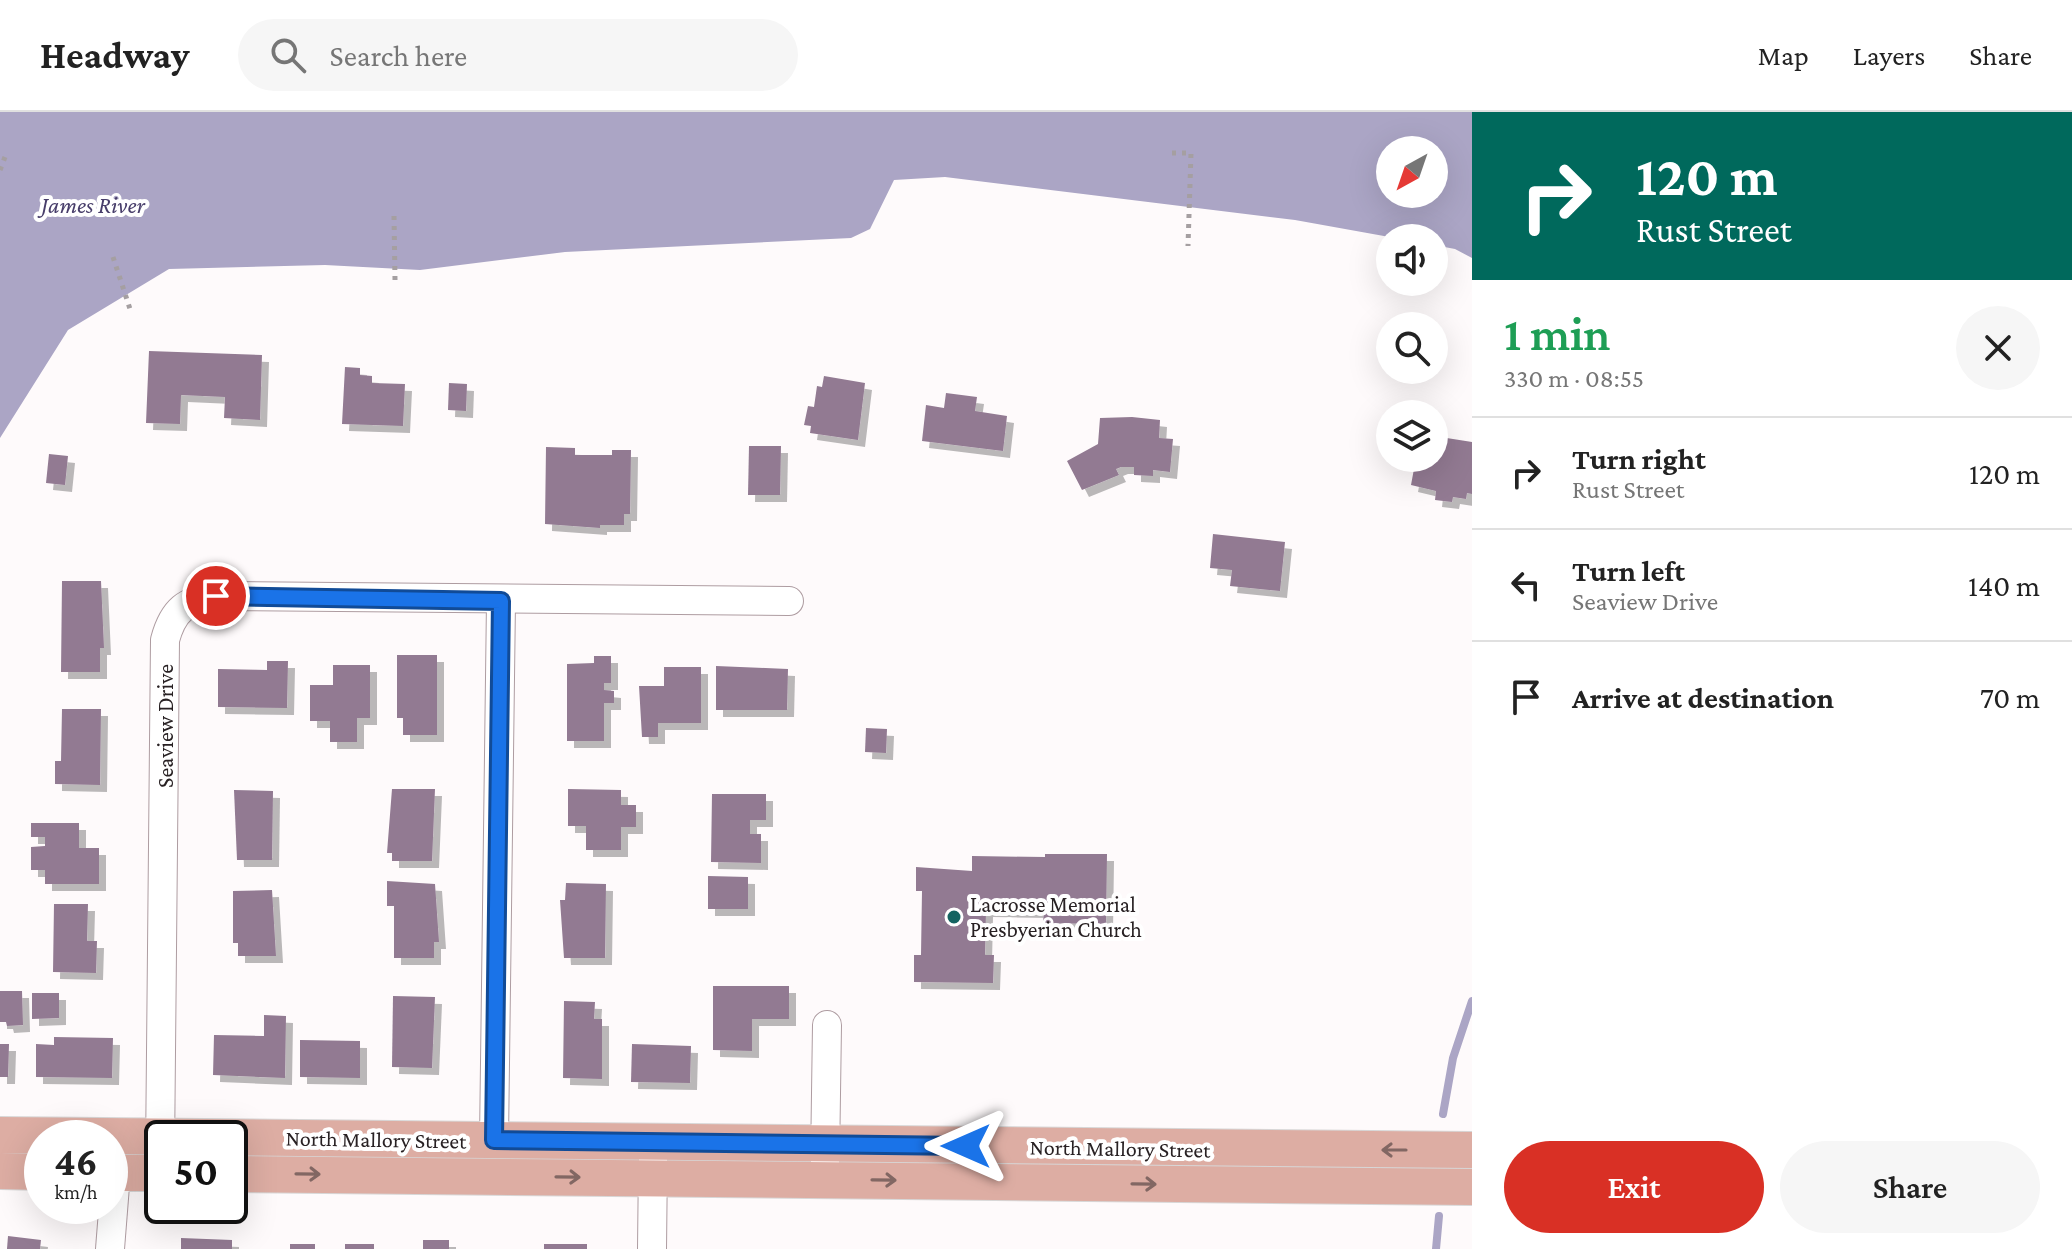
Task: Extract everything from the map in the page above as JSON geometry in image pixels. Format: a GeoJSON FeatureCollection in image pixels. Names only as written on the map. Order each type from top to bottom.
{"type":"FeatureCollection","features":[{"type":"Feature","properties":{"kind":"main road","name":"North Mallory Street"},"geometry":{"type":"LineString","coordinates":[[0,1135],[144,1136]]}},
{"type":"Feature","properties":{"kind":"main road","name":"North Mallory Street"},"geometry":{"type":"LineString","coordinates":[[248,1137],[653,1143],[825,1162],[1472,1187]]}},
{"type":"Feature","properties":{"kind":"main road","name":"North Mallory Street"},"geometry":{"type":"LineString","coordinates":[[248,1174],[653,1178],[825,1162],[1472,1150]]}},
{"type":"Feature","properties":{"kind":"main road"},"geometry":{"type":"LineString","coordinates":[[0,1171],[24,1172]]}},
{"type":"Feature","properties":{"kind":"street","name":"Seaview Drive"},"geometry":{"type":"LineString","coordinates":[[161,1120],[165,640],[170,622],[180,607],[195,599],[216,596],[501,601],[789,601]]}},
{"type":"Feature","properties":{"kind":"street"},"geometry":{"type":"LineString","coordinates":[[494,1140],[501,601]]}},
{"type":"Feature","properties":{"kind":"street"},"geometry":{"type":"LineString","coordinates":[[825,1162],[827,1025]]}},
{"type":"Feature","properties":{"kind":"street"},"geometry":{"type":"LineString","coordinates":[[652,1249],[653,1143]]}},
{"type":"Feature","properties":{"kind":"street"},"geometry":{"type":"LineString","coordinates":[[110,1249],[111,1224]]}},
{"type":"Feature","properties":{"kind":"path"},"geometry":{"type":"LineString","coordinates":[[1172,153],[1191,153],[1188,246]]}},
{"type":"Feature","properties":{"kind":"path"},"geometry":{"type":"LineString","coordinates":[[0,170],[5,157]]}},
{"type":"Feature","properties":{"kind":"path"},"geometry":{"type":"LineString","coordinates":[[394,216],[395,280]]}},
{"type":"Feature","properties":{"kind":"path"},"geometry":{"type":"LineString","coordinates":[[113,257],[130,309]]}},
{"type":"Feature","properties":{"kind":"water","name":"James River"},"geometry":{"type":"Polygon","coordinates":[[[0,112],[1472,112],[1472,258],[1448,248],[1448,224],[1376,224],[1376,235],[1295,220],[945,177],[894,180],[870,229],[851,238],[565,252],[420,270],[325,265],[169,269],[68,330],[0,438],[0,112]]]}},
{"type":"Feature","properties":{"kind":"building"},"geometry":{"type":"Polygon","coordinates":[[[149,351],[262,355],[260,420],[224,418],[225,397],[181,395],[180,424],[146,423],[149,351]]]}},
{"type":"Feature","properties":{"kind":"building"},"geometry":{"type":"Polygon","coordinates":[[[345,367],[360,368],[360,375],[372,376],[372,383],[405,384],[403,426],[342,424],[345,367]]]}},
{"type":"Feature","properties":{"kind":"building"},"geometry":{"type":"Polygon","coordinates":[[[824,376],[865,383],[858,440],[810,433],[811,426],[804,425],[808,406],[814,407],[817,386],[822,387],[824,376]]]}},
{"type":"Feature","properties":{"kind":"building"},"geometry":{"type":"Polygon","coordinates":[[[449,383],[467,384],[466,411],[448,410],[449,383]]]}},
{"type":"Feature","properties":{"kind":"building"},"geometry":{"type":"Polygon","coordinates":[[[946,393],[977,397],[975,411],[1007,416],[1003,451],[922,441],[926,405],[944,408],[946,393]]]}},
{"type":"Feature","properties":{"kind":"building"},"geometry":{"type":"Polygon","coordinates":[[[1100,418],[1160,420],[1159,438],[1173,439],[1170,472],[1153,470],[1153,476],[1134,475],[1134,467],[1121,467],[1116,469],[1119,475],[1082,490],[1067,461],[1098,444],[1100,418]]]}},
{"type":"Feature","properties":{"kind":"building"},"geometry":{"type":"Polygon","coordinates":[[[1448,438],[1472,442],[1472,494],[1467,493],[1466,499],[1453,497],[1452,502],[1435,500],[1436,491],[1411,485],[1413,472],[1448,472],[1448,438]]]}},
{"type":"Feature","properties":{"kind":"building"},"geometry":{"type":"Polygon","coordinates":[[[749,446],[781,446],[780,495],[748,495],[749,446]]]}},
{"type":"Feature","properties":{"kind":"building"},"geometry":{"type":"Polygon","coordinates":[[[546,447],[575,448],[575,455],[612,455],[612,450],[631,450],[630,514],[624,514],[624,525],[600,525],[600,528],[545,524],[546,447]]]}},
{"type":"Feature","properties":{"kind":"building"},"geometry":{"type":"Polygon","coordinates":[[[49,454],[68,456],[65,485],[46,483],[49,454]]]}},
{"type":"Feature","properties":{"kind":"building"},"geometry":{"type":"Polygon","coordinates":[[[1213,534],[1285,542],[1280,591],[1230,586],[1232,570],[1210,568],[1213,534]]]}},
{"type":"Feature","properties":{"kind":"building"},"geometry":{"type":"Polygon","coordinates":[[[62,581],[101,581],[104,648],[100,648],[100,672],[61,672],[62,581]]]}},
{"type":"Feature","properties":{"kind":"building"},"geometry":{"type":"Polygon","coordinates":[[[397,655],[437,655],[437,735],[403,735],[403,718],[397,718],[397,655]]]}},
{"type":"Feature","properties":{"kind":"building"},"geometry":{"type":"Polygon","coordinates":[[[594,656],[611,656],[611,683],[604,683],[604,690],[614,691],[614,703],[604,703],[604,741],[567,741],[567,664],[594,663],[594,656]]]}},
{"type":"Feature","properties":{"kind":"building"},"geometry":{"type":"Polygon","coordinates":[[[267,661],[288,661],[287,708],[218,707],[218,669],[267,670],[267,661]]]}},
{"type":"Feature","properties":{"kind":"building"},"geometry":{"type":"Polygon","coordinates":[[[333,665],[370,665],[370,718],[357,718],[357,742],[330,742],[330,721],[310,721],[310,685],[333,685],[333,665]]]}},
{"type":"Feature","properties":{"kind":"building"},"geometry":{"type":"Polygon","coordinates":[[[716,666],[788,669],[787,710],[716,710],[716,666]]]}},
{"type":"Feature","properties":{"kind":"building"},"geometry":{"type":"Polygon","coordinates":[[[664,667],[701,667],[701,723],[658,723],[658,737],[642,737],[639,686],[664,686],[664,667]]]}},
{"type":"Feature","properties":{"kind":"building"},"geometry":{"type":"Polygon","coordinates":[[[62,709],[101,709],[100,785],[55,784],[55,761],[61,761],[62,709]]]}},
{"type":"Feature","properties":{"kind":"building"},"geometry":{"type":"Polygon","coordinates":[[[866,728],[887,729],[886,753],[865,752],[866,728]]]}},
{"type":"Feature","properties":{"kind":"building"},"geometry":{"type":"Polygon","coordinates":[[[392,789],[435,789],[432,861],[392,861],[392,853],[387,853],[392,789]]]}},
{"type":"Feature","properties":{"kind":"building"},"geometry":{"type":"Polygon","coordinates":[[[568,789],[621,790],[621,805],[636,805],[636,827],[621,827],[621,850],[586,850],[586,826],[568,826],[568,789]]]}},
{"type":"Feature","properties":{"kind":"building"},"geometry":{"type":"Polygon","coordinates":[[[234,790],[273,791],[272,860],[237,860],[234,790]]]}},
{"type":"Feature","properties":{"kind":"building"},"geometry":{"type":"Polygon","coordinates":[[[712,794],[766,794],[766,820],[750,820],[750,834],[761,834],[761,863],[711,862],[712,794]]]}},
{"type":"Feature","properties":{"kind":"building"},"geometry":{"type":"Polygon","coordinates":[[[31,823],[79,823],[79,848],[99,848],[99,884],[45,884],[45,870],[31,870],[31,847],[45,846],[45,837],[31,837],[31,823]]]}},
{"type":"Feature","properties":{"kind":"building","name":"Lacrosse Memorial Presbyerian Church"},"geometry":{"type":"Polygon","coordinates":[[[1045,854],[1107,854],[1106,924],[1043,923],[1044,911],[986,910],[985,955],[994,955],[993,983],[914,982],[914,955],[921,955],[922,891],[916,891],[916,867],[972,871],[972,856],[1045,857],[1045,854]]]}},
{"type":"Feature","properties":{"kind":"building"},"geometry":{"type":"Polygon","coordinates":[[[708,876],[748,877],[748,909],[708,909],[708,876]]]}},
{"type":"Feature","properties":{"kind":"building"},"geometry":{"type":"Polygon","coordinates":[[[387,881],[435,884],[439,942],[434,942],[434,958],[394,958],[394,906],[387,906],[387,881]]]}},
{"type":"Feature","properties":{"kind":"building"},"geometry":{"type":"Polygon","coordinates":[[[566,883],[606,884],[605,958],[564,958],[560,900],[565,900],[566,883]]]}},
{"type":"Feature","properties":{"kind":"building"},"geometry":{"type":"Polygon","coordinates":[[[272,890],[276,956],[238,956],[238,943],[233,943],[233,891],[272,890]]]}},
{"type":"Feature","properties":{"kind":"building"},"geometry":{"type":"Polygon","coordinates":[[[54,904],[88,904],[87,941],[97,941],[96,973],[53,972],[54,904]]]}},
{"type":"Feature","properties":{"kind":"building"},"geometry":{"type":"Polygon","coordinates":[[[713,986],[789,986],[789,1019],[752,1019],[752,1051],[713,1050],[713,986]]]}},
{"type":"Feature","properties":{"kind":"building"},"geometry":{"type":"Polygon","coordinates":[[[0,991],[22,991],[23,1025],[7,1026],[6,1022],[0,1022],[0,991]]]}},
{"type":"Feature","properties":{"kind":"building"},"geometry":{"type":"Polygon","coordinates":[[[32,993],[59,993],[59,1018],[32,1019],[32,993]]]}},
{"type":"Feature","properties":{"kind":"building"},"geometry":{"type":"Polygon","coordinates":[[[393,996],[435,997],[432,1068],[392,1067],[393,996]]]}},
{"type":"Feature","properties":{"kind":"building"},"geometry":{"type":"Polygon","coordinates":[[[564,1001],[595,1002],[594,1019],[602,1019],[602,1079],[563,1078],[564,1001]]]}},
{"type":"Feature","properties":{"kind":"building"},"geometry":{"type":"Polygon","coordinates":[[[264,1015],[286,1016],[285,1078],[213,1075],[214,1035],[264,1036],[264,1015]]]}},
{"type":"Feature","properties":{"kind":"building"},"geometry":{"type":"Polygon","coordinates":[[[54,1037],[113,1038],[112,1078],[36,1077],[36,1044],[54,1045],[54,1037]]]}},
{"type":"Feature","properties":{"kind":"building"},"geometry":{"type":"Polygon","coordinates":[[[300,1040],[360,1041],[360,1078],[300,1077],[300,1040]]]}},
{"type":"Feature","properties":{"kind":"building"},"geometry":{"type":"Polygon","coordinates":[[[0,1044],[9,1044],[8,1077],[0,1077],[0,1044]]]}},
{"type":"Feature","properties":{"kind":"building"},"geometry":{"type":"Polygon","coordinates":[[[632,1044],[691,1046],[690,1083],[631,1082],[632,1044]]]}},
{"type":"Feature","properties":{"kind":"building"},"geometry":{"type":"Polygon","coordinates":[[[8,1236],[41,1240],[40,1249],[7,1249],[8,1236]]]}},
{"type":"Feature","properties":{"kind":"building"},"geometry":{"type":"Polygon","coordinates":[[[181,1238],[232,1240],[232,1249],[181,1249],[181,1238]]]}},
{"type":"Feature","properties":{"kind":"building"},"geometry":{"type":"Polygon","coordinates":[[[423,1240],[449,1240],[449,1249],[423,1249],[423,1240]]]}},
{"type":"Feature","properties":{"kind":"building"},"geometry":{"type":"Polygon","coordinates":[[[290,1244],[315,1244],[315,1249],[290,1249],[290,1244]]]}},
{"type":"Feature","properties":{"kind":"building"},"geometry":{"type":"Polygon","coordinates":[[[345,1244],[374,1244],[374,1249],[345,1249],[345,1244]]]}},
{"type":"Feature","properties":{"kind":"building"},"geometry":{"type":"Polygon","coordinates":[[[544,1244],[587,1244],[587,1249],[544,1249],[544,1244]]]}},
{"type":"Feature","properties":{"kind":"waterway"},"geometry":{"type":"LineString","coordinates":[[1443,1114],[1453,1058],[1472,1001]]}},
{"type":"Feature","properties":{"kind":"waterway"},"geometry":{"type":"LineString","coordinates":[[1436,1249],[1439,1216]]}},
{"type":"Feature","properties":{"kind":"place","name":"Lacrosse Memorial Presbyerian Church"},"geometry":{"type":"Point","coordinates":[954,917]}},
{"type":"Feature","properties":{"kind":"route"},"geometry":{"type":"LineString","coordinates":[[216,596],[501,601],[494,1140],[966,1146]]}}]}
